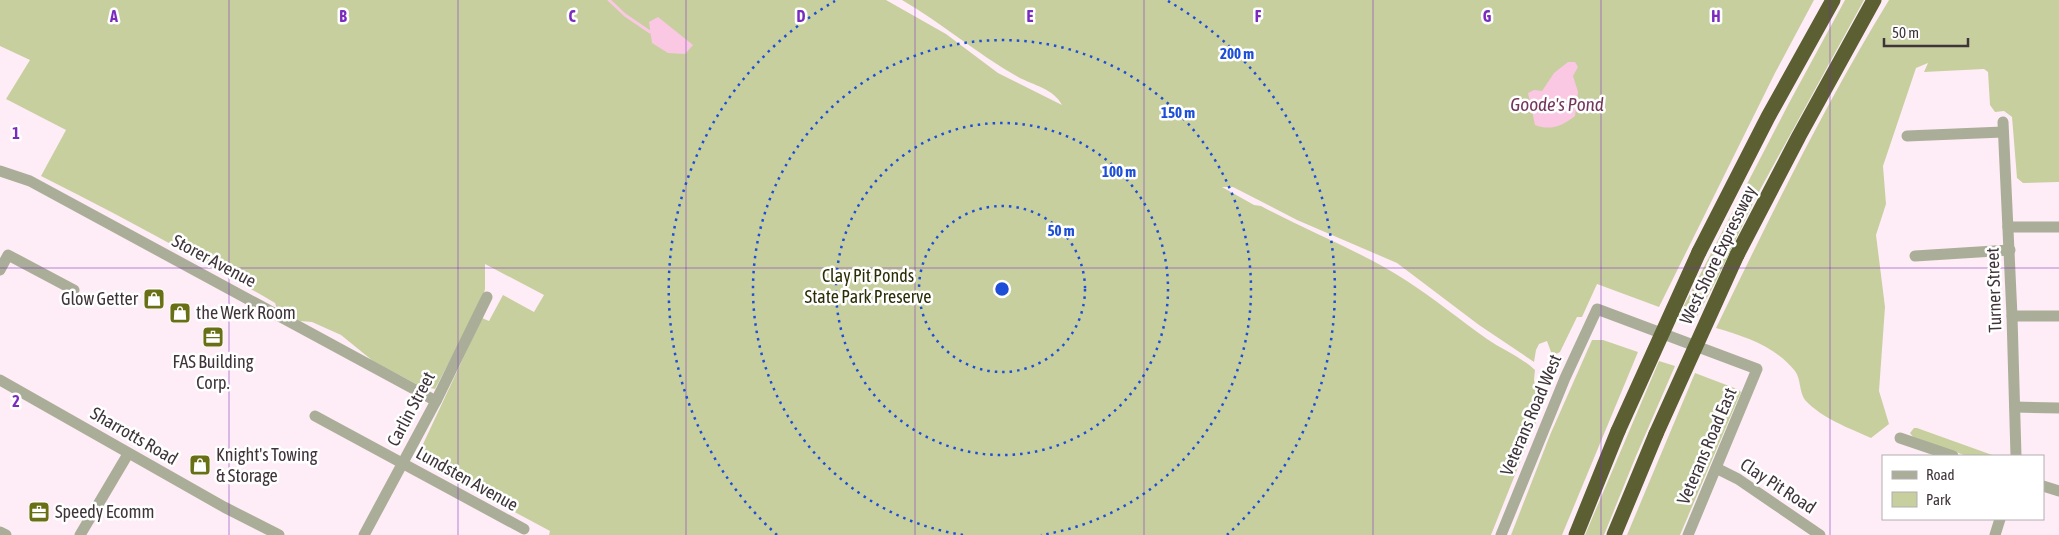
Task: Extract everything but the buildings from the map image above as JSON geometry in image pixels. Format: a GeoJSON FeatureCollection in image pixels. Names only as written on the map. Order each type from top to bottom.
{"type":"FeatureCollection","features":[{"type":"Feature","properties":{"kind":"highway","name":"West Shore Expressway"},"geometry":{"type":"LineString","coordinates":[[1576,535],[1618,431],[1699,252],[1768,117],[1833,0]]}},
{"type":"Feature","properties":{"kind":"highway","name":"West Shore Expressway"},"geometry":{"type":"LineString","coordinates":[[1614,535],[1656,434],[1737,254],[1798,136],[1874,0]]}},
{"type":"Feature","properties":{"kind":"street","name":"Turner Street"},"geometry":{"type":"LineString","coordinates":[[1907,136],[2003,127],[2010,250],[2016,455]]}},
{"type":"Feature","properties":{"kind":"street","name":"Storer Avenue"},"geometry":{"type":"LineString","coordinates":[[0,171],[30,181],[436,401]]}},
{"type":"Feature","properties":{"kind":"street"},"geometry":{"type":"LineString","coordinates":[[2008,227],[2059,226]]}},
{"type":"Feature","properties":{"kind":"street"},"geometry":{"type":"LineString","coordinates":[[1915,256],[2010,250]]}},
{"type":"Feature","properties":{"kind":"street"},"geometry":{"type":"LineString","coordinates":[[0,270],[8,255],[74,290]]}},
{"type":"Feature","properties":{"kind":"street","name":"Carlin Street"},"geometry":{"type":"LineString","coordinates":[[364,535],[436,401],[487,297]]}},
{"type":"Feature","properties":{"kind":"street","name":"Veterans Road East"},"geometry":{"type":"LineString","coordinates":[[1597,310],[1757,370],[1688,535]]}},
{"type":"Feature","properties":{"kind":"street","name":"Veterans Road West"},"geometry":{"type":"LineString","coordinates":[[1501,535],[1565,378],[1597,310]]}},
{"type":"Feature","properties":{"kind":"street"},"geometry":{"type":"LineString","coordinates":[[2012,316],[2059,316]]}},
{"type":"Feature","properties":{"kind":"street","name":"Sharrotts Road"},"geometry":{"type":"LineString","coordinates":[[0,380],[128,454],[279,535]]}},
{"type":"Feature","properties":{"kind":"street"},"geometry":{"type":"LineString","coordinates":[[2015,407],[2059,408]]}},
{"type":"Feature","properties":{"kind":"street","name":"Lundsten Avenue"},"geometry":{"type":"LineString","coordinates":[[315,416],[524,529]]}},
{"type":"Feature","properties":{"kind":"street"},"geometry":{"type":"LineString","coordinates":[[1900,438],[1950,455]]}},
{"type":"Feature","properties":{"kind":"street"},"geometry":{"type":"LineString","coordinates":[[80,535],[128,454]]}},
{"type":"Feature","properties":{"kind":"street","name":"Clay Pit Road"},"geometry":{"type":"LineString","coordinates":[[1716,468],[1738,479],[1820,535]]}},
{"type":"Feature","properties":{"kind":"street"},"geometry":{"type":"LineString","coordinates":[[2044,486],[2059,491]]}},
{"type":"Feature","properties":{"kind":"street"},"geometry":{"type":"LineString","coordinates":[[1995,535],[2000,520]]}},
{"type":"Feature","properties":{"kind":"street"},"geometry":{"type":"LineString","coordinates":[[0,532],[6,535]]}},
{"type":"Feature","properties":{"kind":"green space","name":"Clay Pit Ponds State Park Preserve"},"geometry":{"type":"Polygon","coordinates":[[[0,0],[886,0],[946,34],[998,73],[1062,105],[1049,91],[1003,68],[902,0],[1814,0],[1775,73],[1659,307],[1597,284],[1582,317],[1577,317],[1560,352],[1556,354],[1551,352],[1547,341],[1539,344],[1534,362],[1479,325],[1397,263],[1297,220],[1233,187],[1222,187],[1254,205],[1261,206],[1389,270],[1428,295],[1487,339],[1524,361],[1535,370],[1534,380],[1540,412],[1491,535],[549,535],[550,531],[418,460],[417,457],[482,318],[489,321],[503,295],[534,312],[544,295],[485,264],[483,298],[435,389],[420,386],[373,361],[341,335],[312,322],[300,321],[277,309],[275,303],[217,270],[41,176],[66,130],[6,99],[30,60],[0,46],[0,0]]]}},
{"type":"Feature","properties":{"kind":"green space"},"geometry":{"type":"Polygon","coordinates":[[[1845,0],[1864,0],[1755,199],[1717,279],[1694,322],[1678,317],[1789,103],[1845,0]]]}},
{"type":"Feature","properties":{"kind":"green space"},"geometry":{"type":"Polygon","coordinates":[[[1889,0],[2059,0],[2059,182],[2023,183],[2017,178],[2012,117],[2004,111],[1995,112],[1990,105],[1988,72],[1984,69],[1924,72],[1928,63],[1916,68],[1883,166],[1886,204],[1876,235],[1885,307],[1879,391],[1889,424],[1871,438],[1836,422],[1812,407],[1803,397],[1795,371],[1778,355],[1749,339],[1716,328],[1777,203],[1820,121],[1889,0]]]}},
{"type":"Feature","properties":{"kind":"green space"},"geometry":{"type":"Polygon","coordinates":[[[1592,340],[1603,340],[1638,352],[1562,535],[1511,535],[1550,435],[1592,340]]]}},
{"type":"Feature","properties":{"kind":"green space"},"geometry":{"type":"Polygon","coordinates":[[[1659,361],[1675,366],[1604,535],[1585,535],[1659,361]]]}},
{"type":"Feature","properties":{"kind":"green space"},"geometry":{"type":"Polygon","coordinates":[[[1695,373],[1741,392],[1680,535],[1627,535],[1695,373]]]}},
{"type":"Feature","properties":{"kind":"green space"},"geometry":{"type":"Polygon","coordinates":[[[1914,428],[1917,428],[1992,455],[1964,455],[1913,437],[1910,433],[1914,428]]]}},
{"type":"Feature","properties":{"kind":"water"},"geometry":{"type":"Polygon","coordinates":[[[658,17],[693,45],[685,54],[668,53],[652,43],[649,22],[658,17]]]}},
{"type":"Feature","properties":{"kind":"water","name":"Goode's Pond"},"geometry":{"type":"Polygon","coordinates":[[[1568,62],[1575,62],[1578,67],[1573,76],[1578,92],[1575,116],[1556,126],[1546,128],[1535,125],[1528,93],[1534,90],[1542,91],[1554,73],[1568,62]]]}},
{"type":"Feature","properties":{"kind":"waterway"},"geometry":{"type":"LineString","coordinates":[[609,0],[625,15],[650,32]]}},
{"type":"Feature","properties":{"kind":"place","name":"Glow Getter"},"geometry":{"type":"Point","coordinates":[154,299]}},
{"type":"Feature","properties":{"kind":"place","name":"the Werk Room"},"geometry":{"type":"Point","coordinates":[180,313]}},
{"type":"Feature","properties":{"kind":"place","name":"FAS Building Corp."},"geometry":{"type":"Point","coordinates":[213,337]}},
{"type":"Feature","properties":{"kind":"place","name":"Knight's Towing & Storage"},"geometry":{"type":"Point","coordinates":[200,465]}},
{"type":"Feature","properties":{"kind":"place","name":"Speedy Ecomm"},"geometry":{"type":"Point","coordinates":[39,512]}}]}
